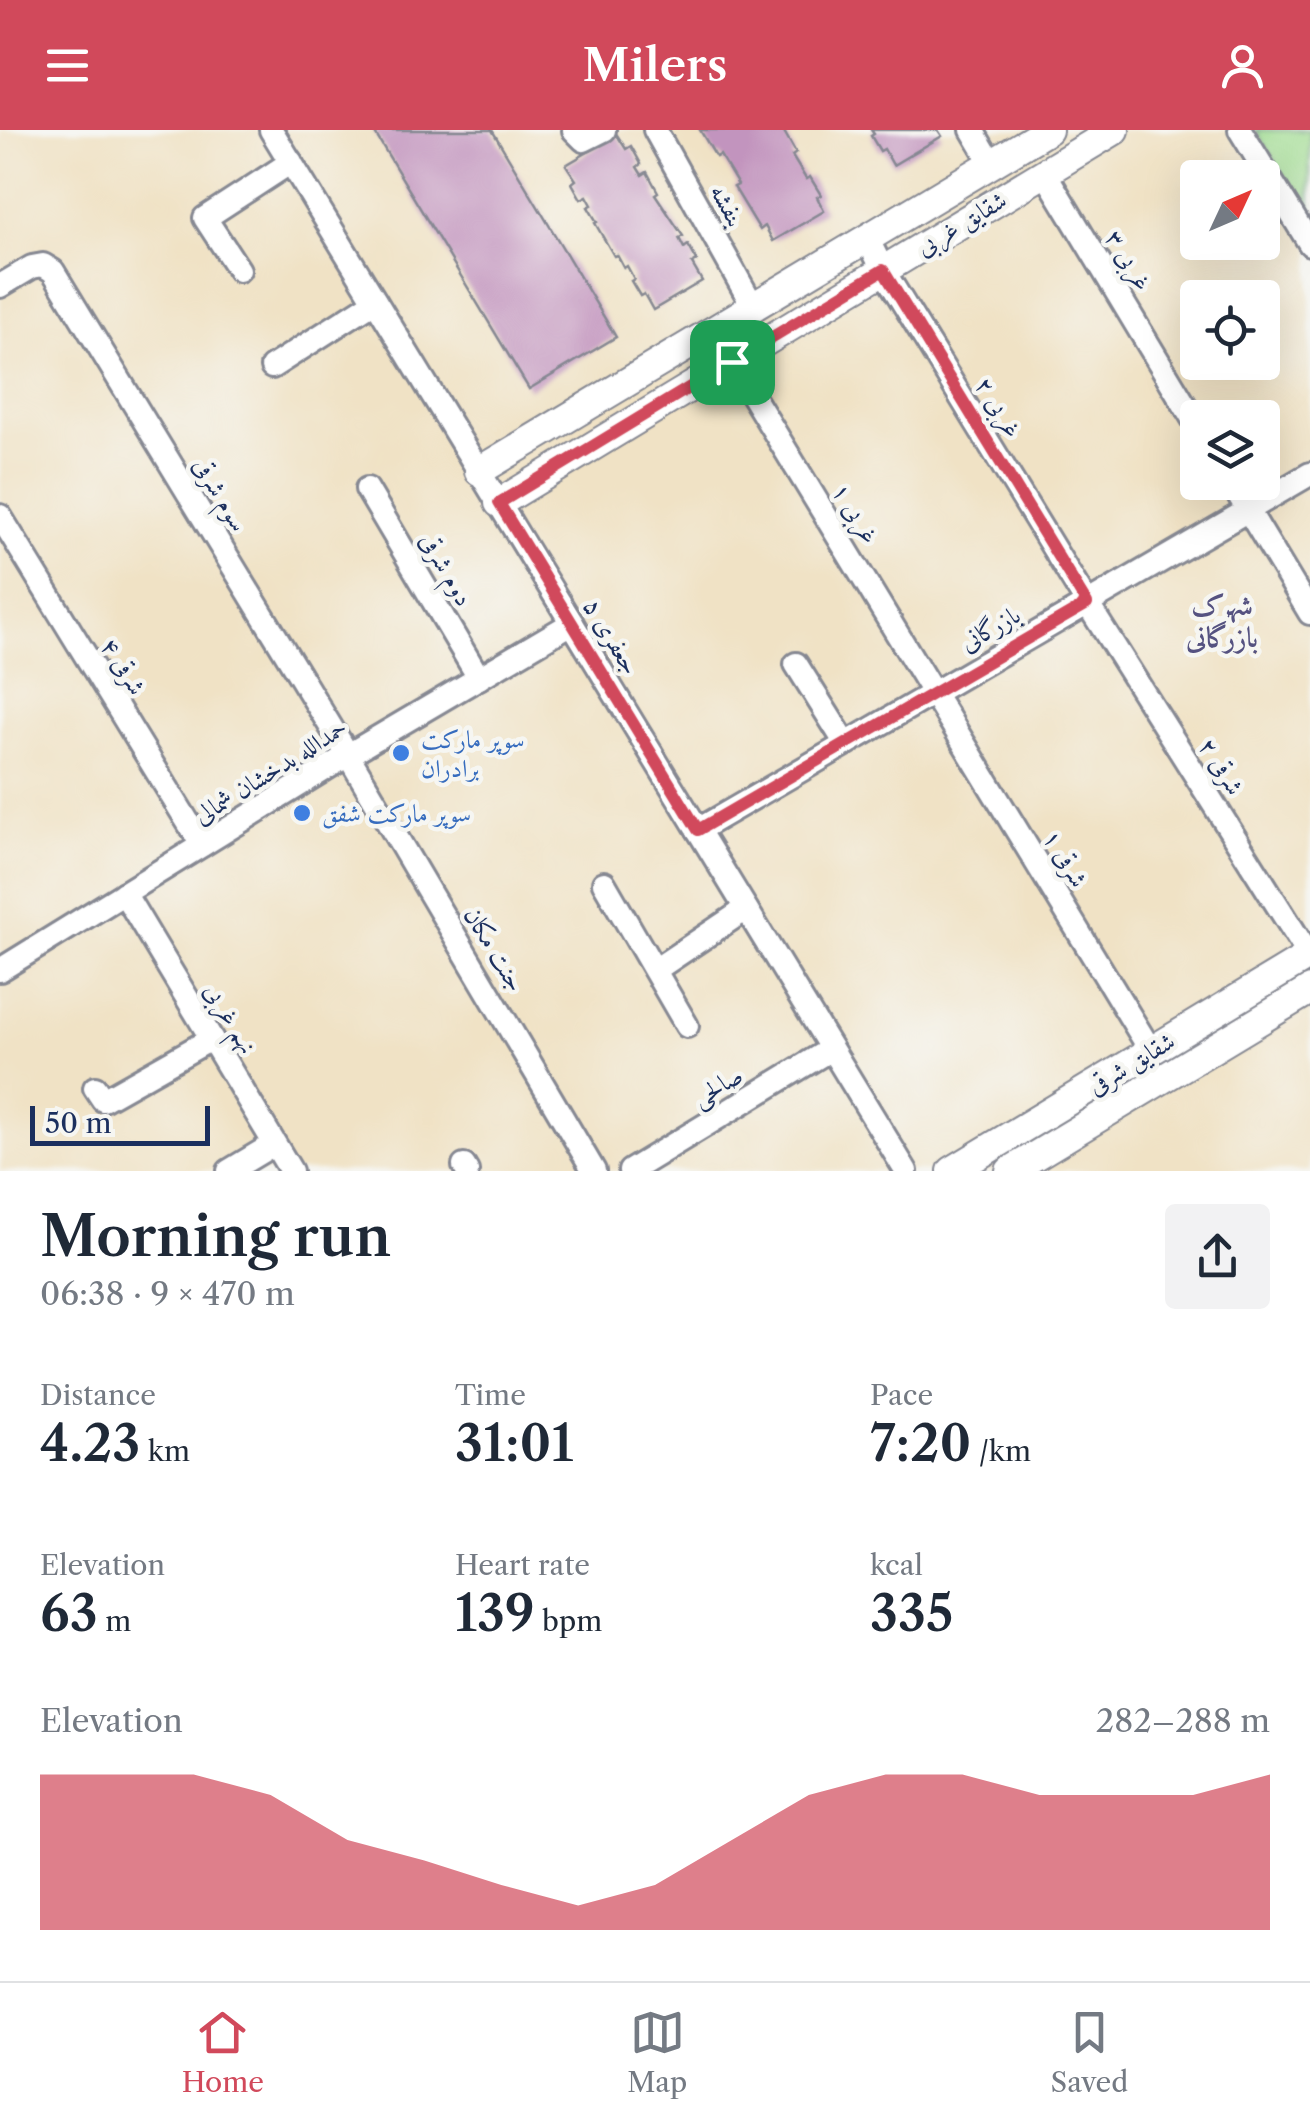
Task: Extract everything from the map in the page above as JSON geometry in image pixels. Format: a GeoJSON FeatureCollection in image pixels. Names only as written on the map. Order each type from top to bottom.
{"type":"FeatureCollection","features":[{"type":"Feature","properties":{"kind":"street","name":"جعفری ۵"},"geometry":{"type":"LineString","coordinates":[[271,130],[906,1171]]}},
{"type":"Feature","properties":{"kind":"street"},"geometry":{"type":"LineString","coordinates":[[574,130],[584,140],[604,130]]}},
{"type":"Feature","properties":{"kind":"street","name":"بنفشه"},"geometry":{"type":"LineString","coordinates":[[655,130],[753,306]]}},
{"type":"Feature","properties":{"kind":"street"},"geometry":{"type":"LineString","coordinates":[[972,130],[992,164]]}},
{"type":"Feature","properties":{"kind":"street","name":"شقایق غربی"},"geometry":{"type":"LineString","coordinates":[[479,471],[1048,130]]}},
{"type":"Feature","properties":{"kind":"street","name":"شقایق غربی"},"geometry":{"type":"LineString","coordinates":[[499,503],[1115,130]]}},
{"type":"Feature","properties":{"kind":"street"},"geometry":{"type":"LineString","coordinates":[[1240,130],[1310,244]]}},
{"type":"Feature","properties":{"kind":"street"},"geometry":{"type":"LineString","coordinates":[[239,270],[205,218],[291,162]]}},
{"type":"Feature","properties":{"kind":"street","name":"۳ غربی"},"geometry":{"type":"LineString","coordinates":[[1044,173],[1182,400]]}},
{"type":"Feature","properties":{"kind":"street","name":"۲ غربی"},"geometry":{"type":"LineString","coordinates":[[867,238],[1087,604]]}},
{"type":"Feature","properties":{"kind":"street","name":"سوم شرقی"},"geometry":{"type":"LineString","coordinates":[[0,286],[32,267],[43,265],[53,271],[348,755]]}},
{"type":"Feature","properties":{"kind":"street"},"geometry":{"type":"LineString","coordinates":[[272,367],[375,301]]}},
{"type":"Feature","properties":{"kind":"street","name":"۱ غربی"},"geometry":{"type":"LineString","coordinates":[[732,362],[933,693]]}},
{"type":"Feature","properties":{"kind":"street","name":"بازرگانی"},"geometry":{"type":"LineString","coordinates":[[698,830],[1310,474]]}},
{"type":"Feature","properties":{"kind":"street","name":"دوم شرقی"},"geometry":{"type":"LineString","coordinates":[[368,488],[479,678]]}},
{"type":"Feature","properties":{"kind":"street"},"geometry":{"type":"LineString","coordinates":[[1242,500],[1310,613]]}},
{"type":"Feature","properties":{"kind":"street","name":"۴ شرقی"},"geometry":{"type":"LineString","coordinates":[[0,516],[202,845]]}},
{"type":"Feature","properties":{"kind":"street","name":"۲ شرقی"},"geometry":{"type":"LineString","coordinates":[[1087,604],[1310,956]]}},
{"type":"Feature","properties":{"kind":"street","name":"حمدالله بدخشان شمالی"},"geometry":{"type":"LineString","coordinates":[[0,970],[348,755],[572,623]]}},
{"type":"Feature","properties":{"kind":"street"},"geometry":{"type":"LineString","coordinates":[[796,664],[846,744]]}},
{"type":"Feature","properties":{"kind":"street","name":"۱ شرقی"},"geometry":{"type":"LineString","coordinates":[[933,693],[1151,1051]]}},
{"type":"Feature","properties":{"kind":"street","name":"جنت مکان"},"geometry":{"type":"LineString","coordinates":[[348,755],[594,1171]]}},
{"type":"Feature","properties":{"kind":"street"},"geometry":{"type":"LineString","coordinates":[[604,883],[687,1026]]}},
{"type":"Feature","properties":{"kind":"street","name":"نهم غربی"},"geometry":{"type":"LineString","coordinates":[[124,894],[290,1171]]}},
{"type":"Feature","properties":{"kind":"street"},"geometry":{"type":"LineString","coordinates":[[655,970],[746,909]]}},
{"type":"Feature","properties":{"kind":"street","name":"شقایق شرقی"},"geometry":{"type":"LineString","coordinates":[[952,1171],[1310,956]]}},
{"type":"Feature","properties":{"kind":"street","name":"شقایق شرقی"},"geometry":{"type":"LineString","coordinates":[[1010,1171],[1310,990]]}},
{"type":"Feature","properties":{"kind":"street"},"geometry":{"type":"LineString","coordinates":[[95,1088],[103,1100],[212,1039]]}},
{"type":"Feature","properties":{"kind":"street","name":"صالحی"},"geometry":{"type":"LineString","coordinates":[[630,1171],[832,1049]]}},
{"type":"Feature","properties":{"kind":"street"},"geometry":{"type":"LineString","coordinates":[[229,1171],[274,1144]]}},
{"type":"Feature","properties":{"kind":"green space"},"geometry":{"type":"Polygon","coordinates":[[[1255,130],[1310,130],[1310,221],[1280,171],[1280,160],[1273,160],[1255,130]]]}},
{"type":"Feature","properties":{"kind":"building"},"geometry":{"type":"Polygon","coordinates":[[[373,130],[492,130],[616,337],[529,389],[373,130]]]}},
{"type":"Feature","properties":{"kind":"building"},"geometry":{"type":"Polygon","coordinates":[[[700,130],[783,130],[796,153],[792,156],[821,195],[817,197],[824,211],[773,241],[765,226],[760,230],[720,155],[716,157],[700,130]]]}},
{"type":"Feature","properties":{"kind":"building"},"geometry":{"type":"Polygon","coordinates":[[[871,130],[938,130],[942,136],[893,165],[884,149],[880,151],[871,130]]]}},
{"type":"Feature","properties":{"kind":"building"},"geometry":{"type":"Polygon","coordinates":[[[617,135],[626,149],[631,146],[642,175],[647,172],[658,192],[655,194],[683,236],[679,238],[684,248],[688,245],[697,261],[692,264],[702,281],[653,310],[631,281],[634,279],[627,266],[624,268],[614,256],[588,207],[592,205],[587,196],[581,199],[572,183],[576,180],[566,165],[617,135]]]}},
{"type":"Feature","properties":{"kind":"place","name":"سوپر مارکت برادران"},"geometry":{"type":"Point","coordinates":[401,753]}},
{"type":"Feature","properties":{"kind":"place","name":"سوپر مارکت شفق"},"geometry":{"type":"Point","coordinates":[302,813]}},
{"type":"Feature","properties":{"kind":"district","name":"شهرک بازرگانی"},"geometry":{"type":"Point","coordinates":[1222,621]}},
{"type":"Feature","properties":{"kind":"route"},"geometry":{"type":"LineString","coordinates":[[883,270],[1087,604],[698,830],[499,503],[732,362],[883,270]]}}]}
